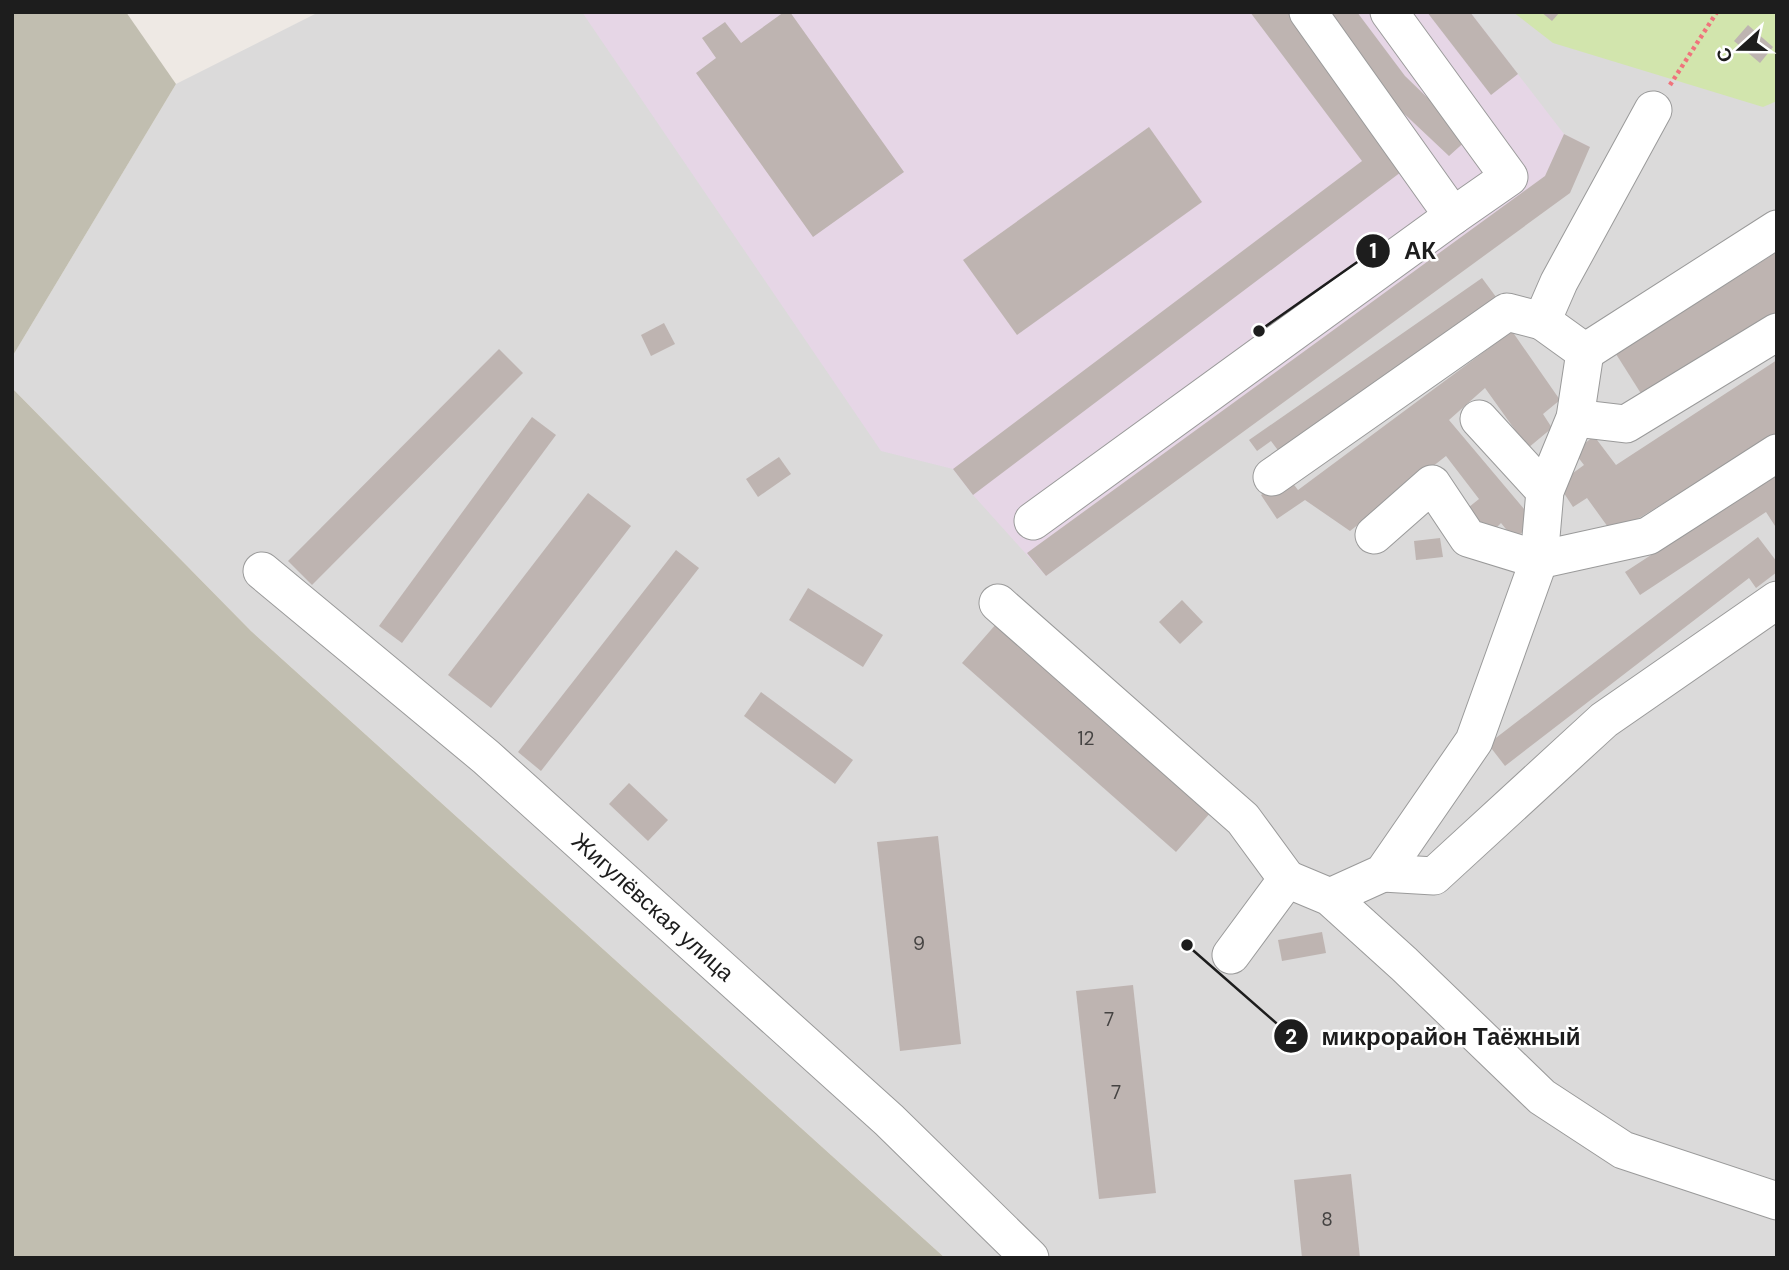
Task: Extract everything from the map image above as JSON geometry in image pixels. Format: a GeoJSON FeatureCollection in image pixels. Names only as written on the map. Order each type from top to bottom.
{"type":"FeatureCollection","features":[{"type":"Feature","properties":{"kind":"street"},"geometry":{"type":"LineString","coordinates":[[1308,12],[1453,216]]}},
{"type":"Feature","properties":{"kind":"street"},"geometry":{"type":"LineString","coordinates":[[1033,521],[1510,177],[1389,12]]}},
{"type":"Feature","properties":{"kind":"street"},"geometry":{"type":"LineString","coordinates":[[1542,321],[1559,282],[1653,110]]}},
{"type":"Feature","properties":{"kind":"street"},"geometry":{"type":"LineString","coordinates":[[1383,873],[1474,741],[1539,560],[1545,491],[1575,418],[1586,352],[1777,229]]}},
{"type":"Feature","properties":{"kind":"street"},"geometry":{"type":"LineString","coordinates":[[1272,477],[1507,313],[1542,321],[1586,352]]}},
{"type":"Feature","properties":{"kind":"street"},"geometry":{"type":"LineString","coordinates":[[1575,418],[1626,424],[1777,332]]}},
{"type":"Feature","properties":{"kind":"street"},"geometry":{"type":"LineString","coordinates":[[1479,419],[1545,491]]}},
{"type":"Feature","properties":{"kind":"street"},"geometry":{"type":"LineString","coordinates":[[1374,535],[1432,484],[1468,538],[1539,560],[1648,536],[1777,453]]}},
{"type":"Feature","properties":{"kind":"street","name":"Жигулёвская улица"},"geometry":{"type":"LineString","coordinates":[[262,571],[486,757],[888,1120],[1030,1258]]}},
{"type":"Feature","properties":{"kind":"street"},"geometry":{"type":"LineString","coordinates":[[1330,897],[1383,873],[1434,876],[1604,720],[1777,600]]}},
{"type":"Feature","properties":{"kind":"street"},"geometry":{"type":"LineString","coordinates":[[998,603],[1243,819],[1287,879],[1330,897],[1405,964],[1542,1097],[1623,1150],[1777,1200]]}},
{"type":"Feature","properties":{"kind":"street"},"geometry":{"type":"LineString","coordinates":[[1231,955],[1287,879]]}},
{"type":"Feature","properties":{"kind":"path"},"geometry":{"type":"LineString","coordinates":[[1653,110],[1717,12]]}},
{"type":"Feature","properties":{"kind":"shaded area"},"geometry":{"type":"Polygon","coordinates":[[[12,12],[126,12],[176,84],[12,357],[12,12]]]}},
{"type":"Feature","properties":{"kind":"shaded area"},"geometry":{"type":"Polygon","coordinates":[[[319,12],[1777,12],[1777,1258],[945,1258],[251,631],[12,388],[12,357],[176,84],[319,12]]]}},
{"type":"Feature","properties":{"kind":"shaded area"},"geometry":{"type":"Polygon","coordinates":[[[582,12],[1470,12],[1564,134],[1590,147],[1156,495],[1046,576],[953,469],[881,451],[582,12]]]}},
{"type":"Feature","properties":{"kind":"shaded area"},"geometry":{"type":"Polygon","coordinates":[[[12,388],[251,631],[945,1258],[12,1258],[12,388]]]}},
{"type":"Feature","properties":{"kind":"green space"},"geometry":{"type":"Polygon","coordinates":[[[1513,12],[1777,12],[1777,101],[1763,107],[1553,43],[1513,12]]]}},
{"type":"Feature","properties":{"kind":"building"},"geometry":{"type":"Polygon","coordinates":[[[784,12],[790,12],[904,172],[813,237],[696,73],[716,58],[702,38],[725,22],[741,43],[784,12]]]}},
{"type":"Feature","properties":{"kind":"building"},"geometry":{"type":"Polygon","coordinates":[[[1250,12],[1288,12],[1405,169],[973,495],[953,469],[1362,161],[1250,12]]]}},
{"type":"Feature","properties":{"kind":"building"},"geometry":{"type":"Polygon","coordinates":[[[1323,12],[1357,12],[1405,76],[1469,138],[1449,156],[1379,90],[1323,12]]]}},
{"type":"Feature","properties":{"kind":"building"},"geometry":{"type":"Polygon","coordinates":[[[1427,12],[1470,12],[1518,74],[1491,95],[1427,12]]]}},
{"type":"Feature","properties":{"kind":"building"},"geometry":{"type":"Polygon","coordinates":[[[1541,12],[1560,12],[1552,21],[1541,12]]]}},
{"type":"Feature","properties":{"kind":"building"},"geometry":{"type":"Polygon","coordinates":[[[1748,25],[1773,47],[1760,63],[1734,41],[1748,25]]]}},
{"type":"Feature","properties":{"kind":"building"},"geometry":{"type":"Polygon","coordinates":[[[1149,127],[1202,202],[1017,335],[963,260],[1149,127]]]}},
{"type":"Feature","properties":{"kind":"building"},"geometry":{"type":"Polygon","coordinates":[[[1564,134],[1590,147],[1570,193],[1046,576],[1027,553],[1545,176],[1564,134]]]}},
{"type":"Feature","properties":{"kind":"building"},"geometry":{"type":"Polygon","coordinates":[[[1777,252],[1777,321],[1647,403],[1616,354],[1777,252]]]}},
{"type":"Feature","properties":{"kind":"building"},"geometry":{"type":"Polygon","coordinates":[[[1482,278],[1499,301],[1280,453],[1271,441],[1257,451],[1249,440],[1482,278]]]}},
{"type":"Feature","properties":{"kind":"building"},"geometry":{"type":"Polygon","coordinates":[[[664,323],[675,344],[651,356],[641,335],[664,323]]]}},
{"type":"Feature","properties":{"kind":"building"},"geometry":{"type":"Polygon","coordinates":[[[1512,331],[1560,400],[1543,414],[1552,428],[1528,448],[1485,388],[1449,420],[1535,522],[1514,539],[1501,523],[1487,537],[1464,511],[1479,499],[1446,456],[1350,531],[1305,500],[1277,519],[1261,495],[1288,477],[1298,490],[1512,331]]]}},
{"type":"Feature","properties":{"kind":"building"},"geometry":{"type":"Polygon","coordinates":[[[499,349],[523,373],[312,585],[288,561],[499,349]]]}},
{"type":"Feature","properties":{"kind":"building"},"geometry":{"type":"Polygon","coordinates":[[[1777,360],[1777,434],[1613,534],[1587,498],[1573,507],[1558,484],[1584,465],[1574,452],[1594,436],[1616,465],[1777,360]]]}},
{"type":"Feature","properties":{"kind":"building"},"geometry":{"type":"Polygon","coordinates":[[[532,417],[556,435],[402,643],[379,626],[532,417]]]}},
{"type":"Feature","properties":{"kind":"building"},"geometry":{"type":"Polygon","coordinates":[[[779,457],[791,474],[758,497],[746,479],[779,457]]]}},
{"type":"Feature","properties":{"kind":"building"},"geometry":{"type":"Polygon","coordinates":[[[1777,473],[1777,529],[1766,512],[1640,595],[1625,572],[1777,473]]]}},
{"type":"Feature","properties":{"kind":"building"},"geometry":{"type":"Polygon","coordinates":[[[588,493],[631,526],[491,708],[448,675],[588,493]]]}},
{"type":"Feature","properties":{"kind":"building"},"geometry":{"type":"Polygon","coordinates":[[[1758,537],[1777,562],[1777,572],[1756,588],[1749,578],[1505,766],[1488,744],[1758,537]]]}},
{"type":"Feature","properties":{"kind":"building"},"geometry":{"type":"Polygon","coordinates":[[[1440,538],[1443,557],[1416,560],[1414,541],[1440,538]]]}},
{"type":"Feature","properties":{"kind":"building"},"geometry":{"type":"Polygon","coordinates":[[[676,550],[699,568],[541,771],[518,752],[676,550]]]}},
{"type":"Feature","properties":{"kind":"building"},"geometry":{"type":"Polygon","coordinates":[[[808,588],[883,635],[863,667],[789,620],[808,588]]]}},
{"type":"Feature","properties":{"kind":"building"},"geometry":{"type":"Polygon","coordinates":[[[1182,600],[1203,622],[1180,644],[1159,622],[1182,600]]]}},
{"type":"Feature","properties":{"kind":"building"},"geometry":{"type":"Polygon","coordinates":[[[997,623],[1211,812],[1176,852],[962,663],[997,623]]]}},
{"type":"Feature","properties":{"kind":"building"},"geometry":{"type":"Polygon","coordinates":[[[761,692],[853,760],[835,784],[744,716],[761,692]]]}},
{"type":"Feature","properties":{"kind":"building"},"geometry":{"type":"Polygon","coordinates":[[[629,783],[668,820],[648,841],[609,804],[629,783]]]}},
{"type":"Feature","properties":{"kind":"building"},"geometry":{"type":"Polygon","coordinates":[[[938,836],[961,1044],[900,1051],[877,842],[938,836]]]}},
{"type":"Feature","properties":{"kind":"building"},"geometry":{"type":"Polygon","coordinates":[[[1322,932],[1326,953],[1282,961],[1278,940],[1322,932]]]}},
{"type":"Feature","properties":{"kind":"building"},"geometry":{"type":"Polygon","coordinates":[[[1133,985],[1156,1193],[1099,1199],[1076,991],[1133,985]]]}},
{"type":"Feature","properties":{"kind":"building"},"geometry":{"type":"Polygon","coordinates":[[[1351,1174],[1360,1258],[1302,1258],[1294,1180],[1351,1174]]]}},
{"type":"Feature","properties":{"kind":"place","name":"АК"},"geometry":{"type":"Point","coordinates":[1259,331]}},
{"type":"Feature","properties":{"kind":"place","name":"микрорайон Таёжный"},"geometry":{"type":"Point","coordinates":[1187,945]}}]}
